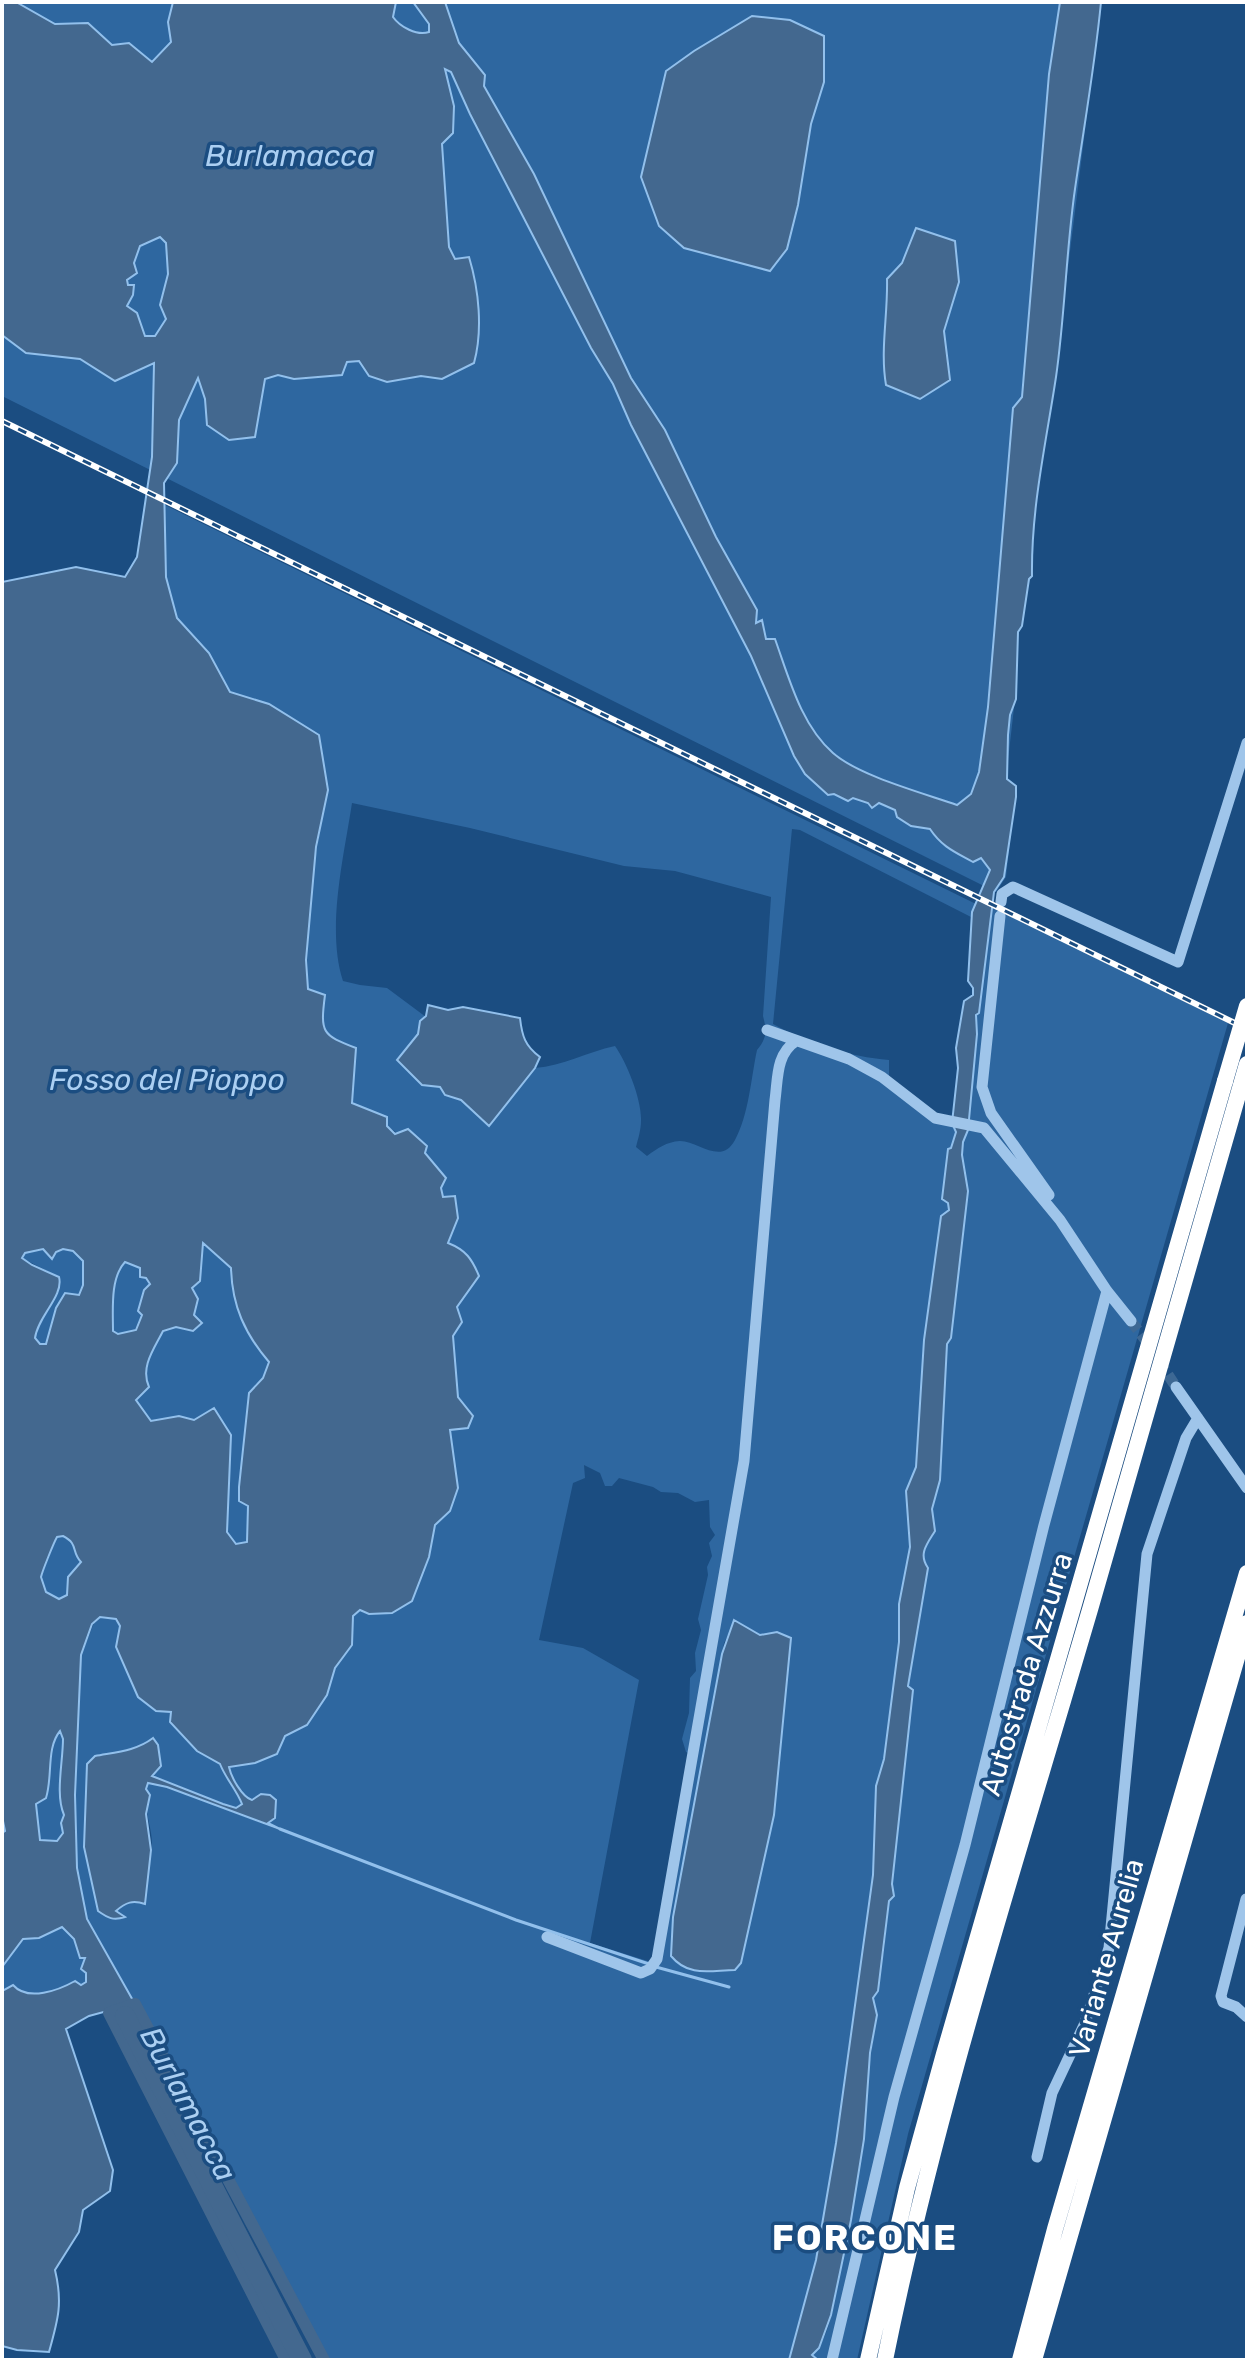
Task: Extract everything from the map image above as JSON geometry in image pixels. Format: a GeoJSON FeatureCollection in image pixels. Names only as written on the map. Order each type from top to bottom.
{"type":"FeatureCollection","features":[{"type":"Feature","properties":{"kind":"highway","name":"Autostrada Azzurra"},"geometry":{"type":"LineString","coordinates":[[885,2360],[923,2194],[991,1943],[1101,1574],[1233,1083],[1247,1006]]}},
{"type":"Feature","properties":{"kind":"highway","name":"Autostrada Azzurra"},"geometry":{"type":"LineString","coordinates":[[868,2360],[907,2188],[944,2054],[1233,1083],[1247,1064]]}},
{"type":"Feature","properties":{"kind":"highway","name":"Variante Aurelia"},"geometry":{"type":"LineString","coordinates":[[1020,2360],[1046,2288],[1247,1573]]}},
{"type":"Feature","properties":{"kind":"highway","name":"Variante Aurelia"},"geometry":{"type":"LineString","coordinates":[[1062,2231],[1247,1623]]}},
{"type":"Feature","properties":{"kind":"highway","name":"Variante Aurelia"},"geometry":{"type":"LineString","coordinates":[[1034,2360],[1046,2288]]}},
{"type":"Feature","properties":{"kind":"street"},"geometry":{"type":"LineString","coordinates":[[1001,902],[1002,894],[1013,887],[1178,962],[1247,743]]}},
{"type":"Feature","properties":{"kind":"street"},"geometry":{"type":"LineString","coordinates":[[1000,916],[982,1087],[991,1113],[1071,1227],[1072,1237]]}},
{"type":"Feature","properties":{"kind":"street"},"geometry":{"type":"LineString","coordinates":[[767,1030],[849,1059],[882,1077],[924,1110],[944,1121],[984,1128],[1072,1237],[1131,1321]]}},
{"type":"Feature","properties":{"kind":"street"},"geometry":{"type":"LineString","coordinates":[[547,1937],[641,1973],[653,1964],[744,1461],[779,1071],[784,1051],[796,1041]]}},
{"type":"Feature","properties":{"kind":"street"},"geometry":{"type":"LineString","coordinates":[[832,2360],[894,2097],[965,1845],[1044,1525],[1107,1291]]}},
{"type":"Feature","properties":{"kind":"street"},"geometry":{"type":"LineString","coordinates":[[1176,1387],[1247,1488]]}},
{"type":"Feature","properties":{"kind":"street"},"geometry":{"type":"LineString","coordinates":[[1037,2157],[1052,2093],[1085,2023],[1109,1948],[1147,1554],[1186,1438],[1198,1418]]}},
{"type":"Feature","properties":{"kind":"street"},"geometry":{"type":"LineString","coordinates":[[1246,1899],[1221,1996],[1223,2002],[1236,2007],[1247,2017]]}},
{"type":"Feature","properties":{"kind":"shaded area"},"geometry":{"type":"Polygon","coordinates":[[[2,2],[1101,2],[1033,526],[1032,575],[1022,626],[1017,632],[1015,699],[1006,778],[1016,787],[1006,877],[996,892],[2,396],[2,2]]]}},
{"type":"Feature","properties":{"kind":"shaded area"},"geometry":{"type":"Polygon","coordinates":[[[165,505],[976,904],[971,917],[800,830],[792,829],[773,1024],[830,1048],[889,1060],[889,1082],[952,1123],[956,1132],[951,1148],[949,1210],[935,1262],[924,1340],[916,1467],[906,1491],[910,1547],[899,1604],[899,1641],[884,1759],[876,1786],[873,1874],[836,2143],[816,2260],[789,2360],[324,2360],[87,1919],[77,1868],[75,1795],[81,1655],[96,1618],[116,1619],[120,1626],[116,1647],[156,1711],[171,1712],[170,1722],[181,1734],[199,1751],[220,1764],[242,1804],[236,1808],[223,1804],[151,1776],[141,1747],[107,1755],[87,1764],[98,1911],[125,1917],[116,1911],[124,1903],[136,1901],[150,1859],[152,1842],[147,1811],[150,1795],[146,1790],[148,1783],[167,1787],[277,1829],[268,1823],[257,1799],[246,1798],[230,1775],[229,1766],[255,1763],[285,1736],[307,1725],[327,1695],[335,1668],[352,1645],[353,1616],[429,1557],[435,1525],[450,1511],[458,1488],[450,1429],[458,1397],[453,1336],[462,1322],[457,1307],[460,1248],[448,1243],[458,1218],[454,1195],[443,1198],[441,1188],[446,1178],[425,1152],[387,1126],[387,1117],[352,1103],[356,1048],[330,1036],[323,1017],[325,995],[308,989],[307,939],[311,889],[328,790],[267,704],[230,692],[209,653],[177,618],[166,577],[165,505]],[[352,803],[336,916],[338,961],[343,981],[387,988],[426,1017],[421,1021],[418,1034],[398,1060],[422,1085],[441,1087],[445,1095],[461,1100],[489,1126],[535,1068],[555,1065],[615,1046],[629,1072],[641,1112],[636,1147],[647,1156],[666,1144],[680,1141],[716,1152],[729,1148],[744,1119],[757,1050],[765,1034],[763,1016],[771,897],[675,871],[624,866],[352,803]],[[584,1465],[585,1478],[573,1483],[539,1640],[583,1648],[639,1680],[590,1943],[654,1963],[693,1755],[686,1752],[682,1739],[689,1713],[690,1678],[696,1671],[695,1653],[701,1630],[698,1619],[707,1567],[712,1556],[709,1543],[715,1535],[710,1527],[709,1500],[695,1502],[678,1493],[661,1492],[619,1478],[612,1486],[605,1486],[600,1473],[584,1465]],[[735,1621],[724,1643],[673,1917],[671,1955],[677,1962],[700,1970],[735,1970],[741,1963],[774,1815],[778,1765],[777,1632],[761,1635],[735,1621]]]}},
{"type":"Feature","properties":{"kind":"shaded area"},"geometry":{"type":"Polygon","coordinates":[[[992,907],[1228,1023],[908,2134],[857,2360],[818,2360],[812,2356],[824,2339],[831,2318],[845,2243],[877,2015],[873,1998],[884,1951],[889,1901],[894,1895],[892,1884],[913,1690],[908,1686],[928,1569],[924,1554],[935,1531],[932,1509],[940,1480],[947,1344],[951,1338],[958,1264],[963,1142],[968,1130],[976,1015],[979,1012],[992,907]]]}},
{"type":"Feature","properties":{"kind":"shaded area"},"geometry":{"type":"Polygon","coordinates":[[[202,1242],[231,1268],[234,1294],[242,1318],[269,1362],[263,1378],[249,1393],[247,1542],[236,1544],[226,1532],[229,1499],[214,1408],[194,1420],[179,1416],[151,1421],[136,1400],[148,1387],[147,1365],[163,1331],[176,1327],[193,1331],[202,1322],[194,1316],[197,1299],[191,1288],[200,1281],[202,1242]]]}},
{"type":"Feature","properties":{"kind":"shaded area"},"geometry":{"type":"Polygon","coordinates":[[[63,1248],[73,1251],[83,1261],[83,1285],[79,1295],[70,1294],[56,1308],[46,1344],[40,1344],[35,1338],[37,1330],[58,1291],[59,1277],[22,1258],[25,1253],[44,1249],[52,1258],[63,1248]]]}},
{"type":"Feature","properties":{"kind":"shaded area"},"geometry":{"type":"Polygon","coordinates":[[[125,1262],[140,1268],[150,1284],[144,1290],[138,1311],[142,1315],[136,1330],[118,1334],[113,1331],[113,1295],[125,1262]]]}},
{"type":"Feature","properties":{"kind":"shaded area"},"geometry":{"type":"Polygon","coordinates":[[[63,1535],[71,1540],[81,1562],[68,1577],[67,1595],[59,1599],[46,1592],[41,1577],[57,1537],[63,1535]]]}},
{"type":"Feature","properties":{"kind":"shaded area"},"geometry":{"type":"Polygon","coordinates":[[[60,1731],[63,1751],[60,1795],[64,1815],[61,1823],[63,1833],[57,1842],[40,1840],[36,1804],[46,1798],[51,1754],[60,1731]]]}},
{"type":"Feature","properties":{"kind":"shaded area"},"geometry":{"type":"Polygon","coordinates":[[[62,1927],[74,1939],[80,1957],[85,1958],[87,1983],[81,1986],[75,1981],[52,1991],[35,1994],[13,1985],[2,1991],[2,1967],[23,1939],[39,1938],[62,1927]]]}},
{"type":"Feature","properties":{"kind":"water","name":"Fosso del Pioppo"},"geometry":{"type":"Polygon","coordinates":[[[2,2],[16,2],[55,24],[88,23],[112,45],[129,43],[152,62],[171,42],[168,22],[173,2],[396,2],[393,17],[396,21],[409,30],[424,33],[429,32],[429,24],[413,2],[445,2],[459,43],[485,75],[484,86],[534,174],[631,378],[665,430],[716,537],[757,610],[756,623],[762,620],[766,639],[775,639],[797,700],[812,729],[833,753],[859,769],[957,805],[971,794],[979,772],[988,707],[1013,408],[1022,397],[1049,74],[1060,2],[1101,2],[1072,212],[1059,354],[1037,501],[1032,576],[1022,626],[1018,632],[1016,699],[1010,715],[1007,779],[1016,786],[1016,797],[1004,877],[994,892],[979,1013],[976,1015],[968,1130],[962,1155],[968,1191],[951,1338],[947,1344],[940,1480],[932,1509],[935,1531],[924,1554],[928,1568],[908,1686],[913,1690],[892,1884],[894,1896],[889,1901],[878,1991],[873,1998],[877,2015],[870,2053],[864,2139],[851,2220],[831,2315],[819,2348],[812,2355],[818,2360],[789,2360],[816,2260],[836,2143],[873,1875],[876,1786],[884,1759],[899,1642],[899,1604],[910,1547],[906,1491],[916,1467],[924,1340],[941,1216],[949,1210],[948,1203],[942,1199],[948,1149],[956,1132],[952,1123],[958,1068],[956,1048],[964,1001],[973,995],[968,981],[972,912],[990,870],[981,858],[973,862],[960,855],[944,845],[930,829],[911,826],[897,817],[895,810],[879,803],[872,808],[868,803],[853,798],[848,801],[834,794],[828,795],[805,774],[794,756],[751,656],[631,425],[613,384],[591,348],[451,72],[445,69],[454,106],[453,133],[442,144],[449,247],[455,259],[469,257],[472,270],[479,324],[474,363],[442,379],[421,376],[387,382],[369,376],[359,361],[347,362],[342,375],[294,379],[278,375],[265,379],[255,437],[229,440],[207,425],[205,399],[198,378],[179,420],[177,463],[164,483],[166,577],[177,618],[209,653],[230,692],[269,704],[319,735],[328,790],[316,847],[306,960],[308,989],[325,995],[323,1017],[330,1036],[356,1048],[352,1103],[387,1117],[387,1126],[395,1134],[408,1129],[427,1146],[425,1153],[446,1178],[441,1188],[443,1197],[455,1196],[458,1218],[448,1243],[468,1256],[479,1276],[457,1307],[462,1322],[453,1336],[458,1397],[473,1416],[468,1428],[450,1430],[458,1488],[450,1511],[435,1525],[429,1557],[412,1601],[392,1613],[369,1614],[360,1610],[353,1616],[352,1645],[335,1668],[327,1695],[307,1725],[285,1736],[277,1754],[255,1763],[229,1767],[248,1798],[252,1800],[261,1794],[270,1795],[276,1800],[275,1818],[268,1823],[280,1829],[167,1787],[148,1783],[146,1789],[150,1795],[146,1814],[151,1850],[145,1904],[126,1904],[116,1911],[125,1917],[117,1919],[98,1911],[84,1847],[87,1764],[95,1756],[133,1748],[153,1738],[158,1745],[161,1766],[152,1776],[223,1804],[236,1808],[242,1804],[220,1764],[197,1751],[170,1722],[171,1712],[156,1711],[138,1697],[116,1647],[120,1626],[116,1619],[100,1617],[92,1624],[81,1655],[75,1795],[77,1868],[87,1919],[135,2004],[89,2016],[66,2029],[113,2170],[110,2191],[83,2210],[79,2232],[55,2270],[58,2311],[49,2352],[2,2346],[2,1991],[13,1985],[35,1994],[52,1991],[75,1981],[81,1985],[86,1982],[86,1973],[81,1969],[85,1958],[80,1958],[74,1939],[62,1927],[39,1938],[23,1939],[2,1967],[2,1833],[5,1831],[2,1816],[2,582],[76,567],[125,577],[137,557],[152,457],[154,363],[115,381],[80,359],[26,353],[2,335],[2,2]],[[160,237],[140,246],[134,263],[137,273],[127,280],[128,285],[134,285],[127,306],[137,313],[145,336],[155,336],[166,319],[160,305],[168,274],[166,243],[160,237]],[[203,1243],[200,1281],[192,1288],[198,1299],[194,1315],[202,1323],[193,1331],[176,1327],[163,1331],[147,1365],[149,1387],[136,1400],[151,1421],[179,1416],[194,1420],[214,1408],[231,1435],[227,1532],[236,1544],[247,1542],[248,1506],[239,1501],[239,1487],[249,1393],[263,1378],[269,1362],[241,1319],[231,1268],[203,1243]],[[43,1249],[25,1253],[22,1258],[59,1277],[58,1291],[35,1338],[40,1344],[46,1344],[56,1308],[65,1293],[79,1295],[83,1285],[83,1261],[73,1251],[63,1249],[56,1252],[52,1259],[43,1249]],[[125,1262],[113,1295],[113,1331],[118,1334],[136,1330],[142,1315],[138,1311],[144,1290],[150,1284],[146,1278],[140,1277],[140,1268],[125,1262]],[[57,1537],[41,1577],[46,1592],[59,1599],[67,1595],[68,1577],[81,1562],[68,1539],[57,1537]],[[60,1731],[53,1746],[46,1798],[36,1804],[40,1840],[57,1841],[63,1833],[61,1823],[64,1815],[60,1798],[63,1739],[60,1731]]]}},
{"type":"Feature","properties":{"kind":"water"},"geometry":{"type":"Polygon","coordinates":[[[752,16],[790,20],[824,36],[824,82],[811,124],[798,205],[787,249],[770,271],[684,248],[659,226],[641,177],[666,71],[752,16]]]}},
{"type":"Feature","properties":{"kind":"water"},"geometry":{"type":"Polygon","coordinates":[[[916,228],[955,241],[959,282],[944,331],[950,380],[920,399],[886,385],[884,359],[887,279],[902,263],[916,228]]]}},
{"type":"Feature","properties":{"kind":"water"},"geometry":{"type":"Polygon","coordinates":[[[428,1005],[448,1010],[463,1007],[520,1018],[525,1040],[540,1057],[535,1068],[489,1126],[461,1100],[445,1095],[440,1087],[422,1085],[397,1060],[418,1034],[428,1005]]]}},
{"type":"Feature","properties":{"kind":"water"},"geometry":{"type":"Polygon","coordinates":[[[734,1620],[760,1635],[777,1632],[791,1638],[774,1815],[741,1963],[735,1970],[701,1971],[685,1967],[671,1956],[673,1917],[722,1654],[734,1620]]]}},
{"type":"Feature","properties":{"kind":"waterway"},"geometry":{"type":"LineString","coordinates":[[280,1829],[516,1920],[649,1964]]}},
{"type":"Feature","properties":{"kind":"waterway"},"geometry":{"type":"LineString","coordinates":[[656,1967],[729,1987]]}},
{"type":"Feature","properties":{"kind":"waterway","name":"Burlamacca"},"geometry":{"type":"LineString","coordinates":[[286,2360],[109,2013],[135,2004],[324,2360]]}},
{"type":"Feature","properties":{"kind":"waterway","name":"Burlamacca"},"geometry":{"type":"LineString","coordinates":[[125,2016],[302,2360]]}},
{"type":"Feature","properties":{"kind":"tunnel"},"geometry":{"type":"LineString","coordinates":[[1131,1321],[1150,1346]]}},
{"type":"Feature","properties":{"kind":"tunnel"},"geometry":{"type":"LineString","coordinates":[[1159,1361],[1176,1387]]}},
{"type":"Feature","properties":{"kind":"railway"},"geometry":{"type":"LineString","coordinates":[[2,421],[1247,1029]]}},
{"type":"Feature","properties":{"kind":"district","name":"FORCONE"},"geometry":{"type":"Point","coordinates":[865,2237]}}]}
